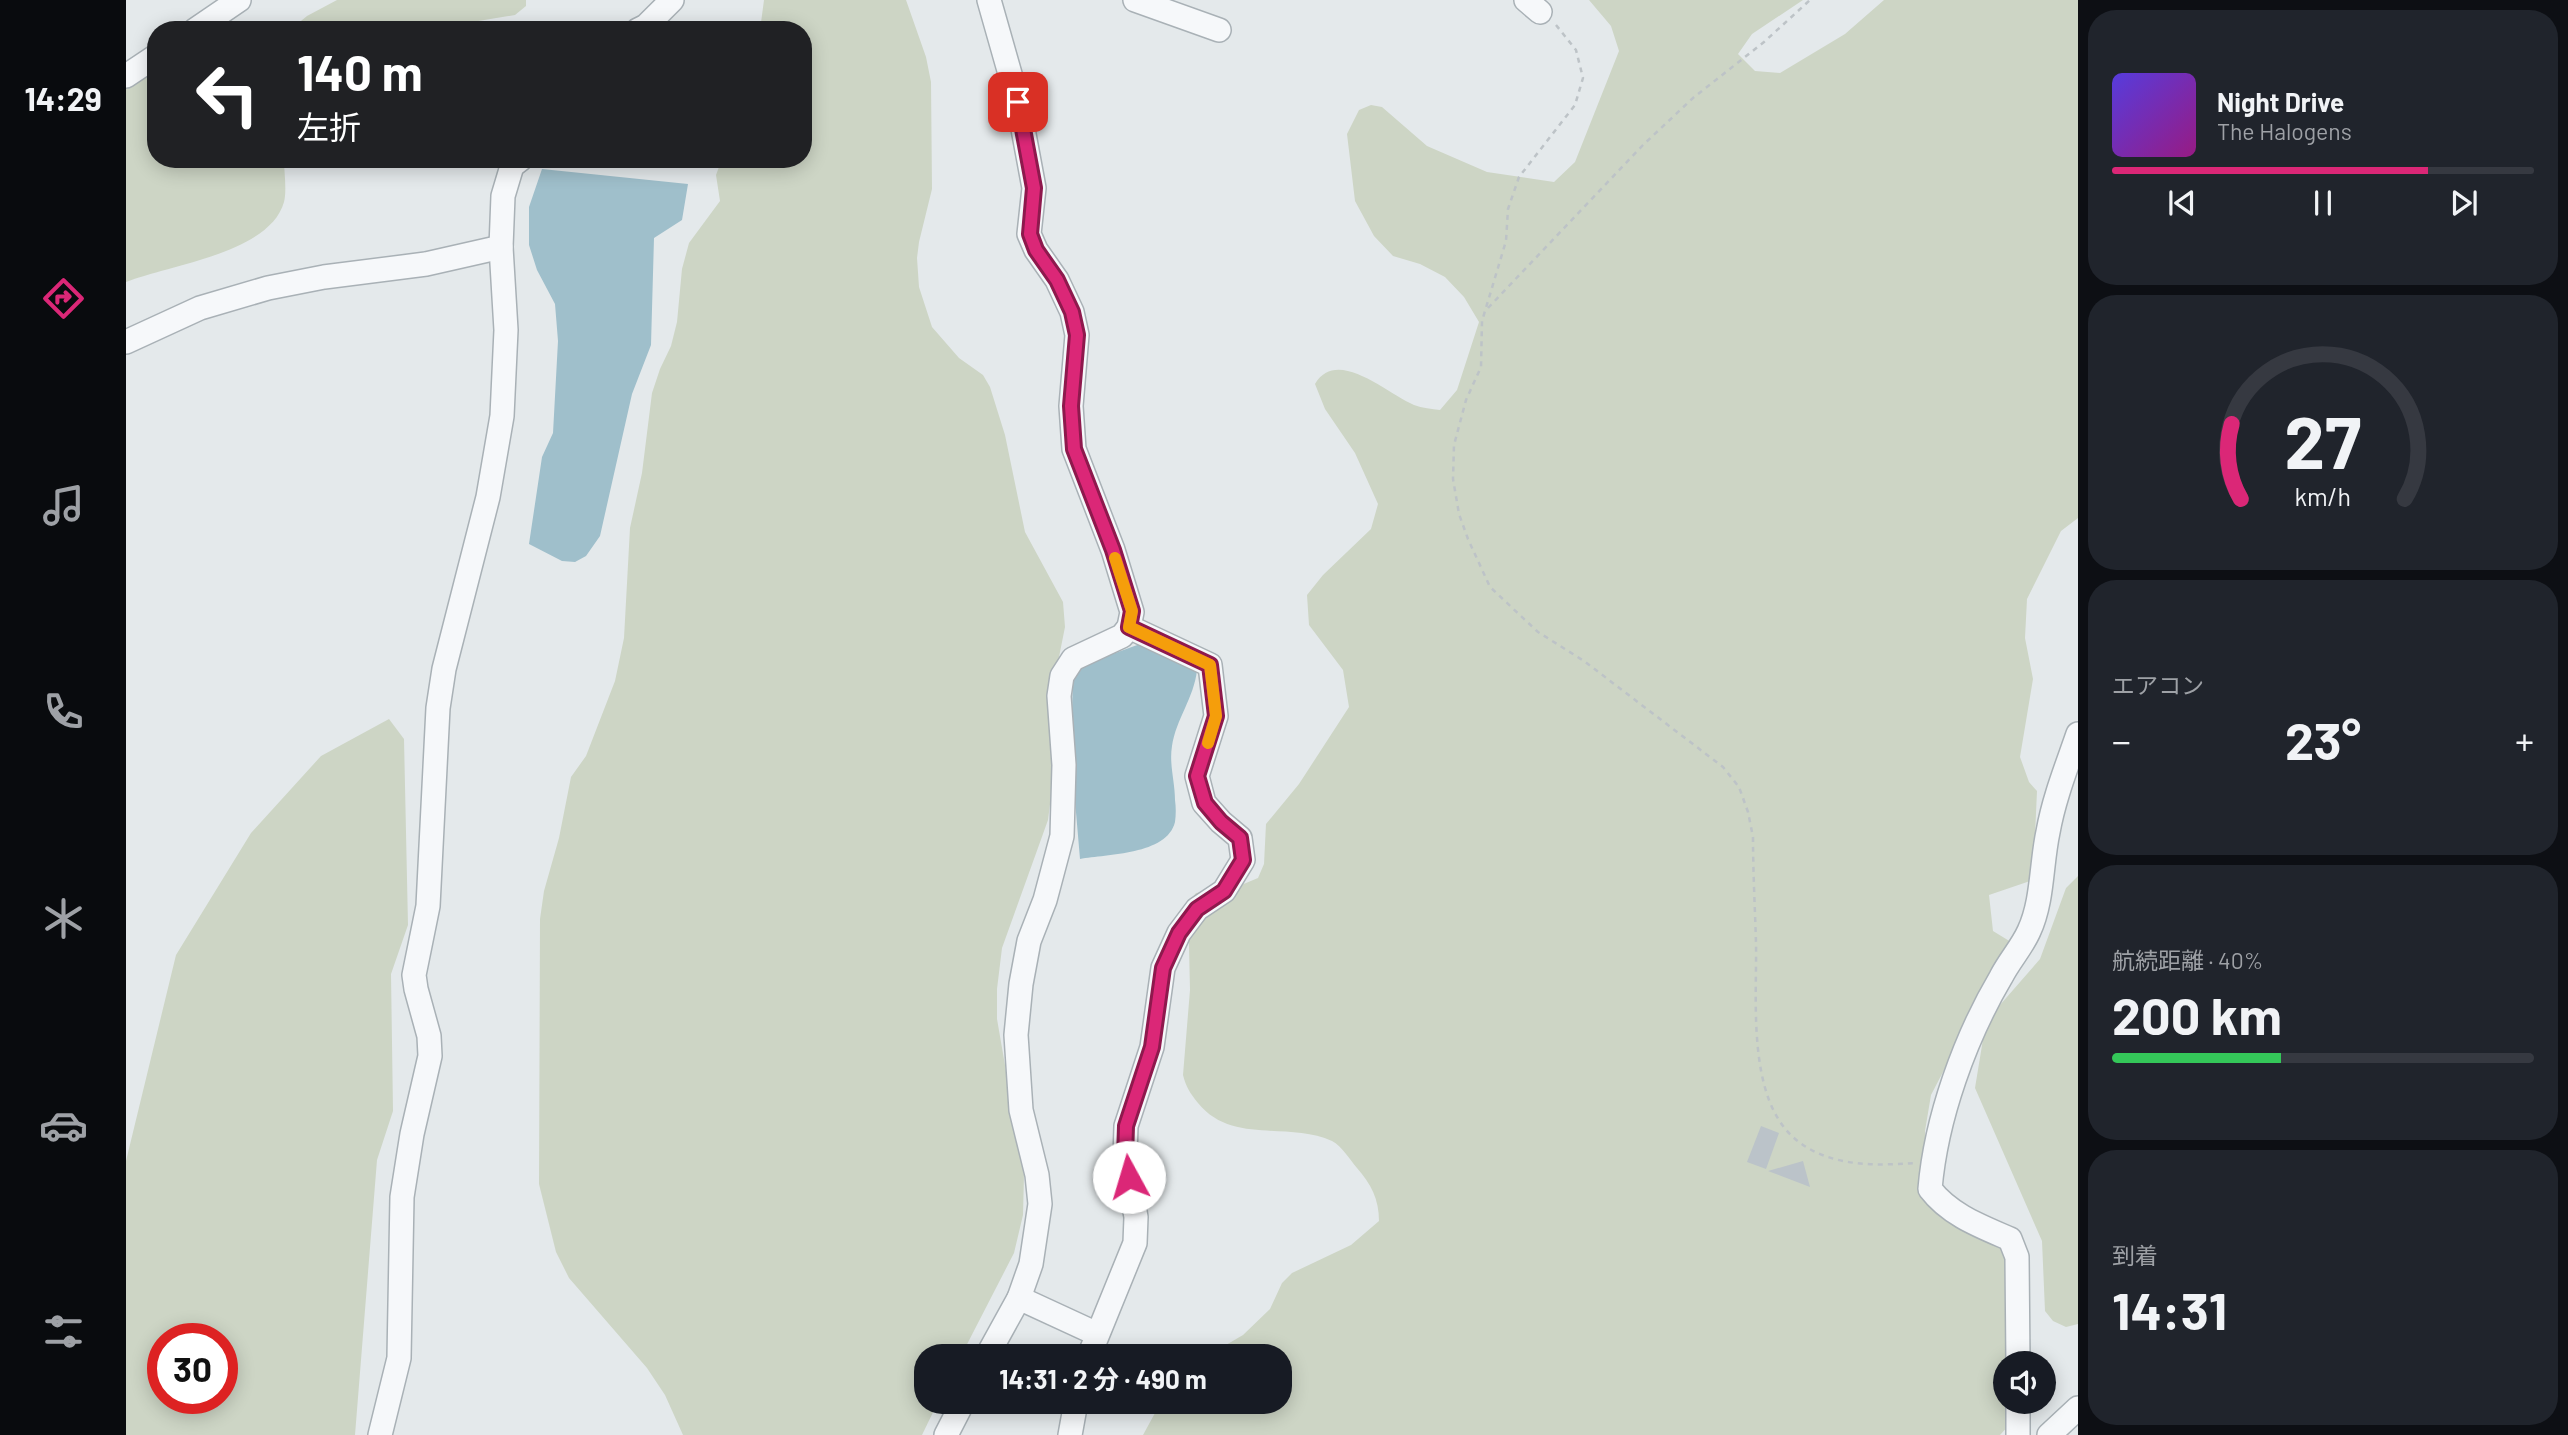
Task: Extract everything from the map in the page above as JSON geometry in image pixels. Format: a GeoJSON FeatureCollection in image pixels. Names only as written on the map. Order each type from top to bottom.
{"type":"FeatureCollection","features":[{"type":"Feature","properties":{"kind":"street"},"geometry":{"type":"LineString","coordinates":[[208,21],[239,0]]}},
{"type":"Feature","properties":{"kind":"street"},"geometry":{"type":"LineString","coordinates":[[651,21],[672,0]]}},
{"type":"Feature","properties":{"kind":"street"},"geometry":{"type":"LineString","coordinates":[[989,0],[1018,102],[1034,188],[1030,234],[1036,250],[1057,280],[1072,312],[1077,335],[1071,406],[1074,449],[1113,550],[1132,611],[1129,627],[1122,636],[1073,659],[1062,676],[1059,696],[1064,765],[1062,836],[1045,900],[1029,942],[1021,984],[1016,1035],[1021,1110],[1037,1175],[1040,1204],[1031,1264],[1019,1298],[994,1344]]}},
{"type":"Feature","properties":{"kind":"street"},"geometry":{"type":"LineString","coordinates":[[1135,0],[1219,30]]}},
{"type":"Feature","properties":{"kind":"street"},"geometry":{"type":"LineString","coordinates":[[126,76],[147,62]]}},
{"type":"Feature","properties":{"kind":"street"},"geometry":{"type":"LineString","coordinates":[[380,1435],[399,1358],[402,1197],[412,1134],[430,1056],[429,1036],[414,975],[428,906],[438,708],[444,669],[488,497],[502,416],[506,330],[501,247],[505,182],[512,168]]}},
{"type":"Feature","properties":{"kind":"street"},"geometry":{"type":"LineString","coordinates":[[126,342],[200,308],[268,288],[324,277],[426,264],[501,247]]}},
{"type":"Feature","properties":{"kind":"street"},"geometry":{"type":"LineString","coordinates":[[1093,1344],[1135,1243],[1136,1217],[1125,1157],[1126,1126],[1152,1047],[1163,968],[1179,933],[1197,909],[1224,891],[1243,860],[1240,838],[1221,822],[1205,803],[1197,776],[1216,716],[1210,665],[1129,627]]}},
{"type":"Feature","properties":{"kind":"street"},"geometry":{"type":"LineString","coordinates":[[2018,1351],[2017,1257],[2010,1239],[1970,1222],[1941,1203],[1930,1189],[1932,1162],[1941,1123],[1970,1040],[2000,978],[2029,932],[2037,909],[2052,810],[2078,734]]}},
{"type":"Feature","properties":{"kind":"street"},"geometry":{"type":"LineString","coordinates":[[1019,1298],[1097,1334]]}},
{"type":"Feature","properties":{"kind":"street"},"geometry":{"type":"LineString","coordinates":[[2049,1435],[2078,1408]]}},
{"type":"Feature","properties":{"kind":"street"},"geometry":{"type":"LineString","coordinates":[[946,1435],[957,1414]]}},
{"type":"Feature","properties":{"kind":"street"},"geometry":{"type":"LineString","coordinates":[[1070,1435],[1074,1414]]}},
{"type":"Feature","properties":{"kind":"street"},"geometry":{"type":"LineString","coordinates":[[2018,1414],[2018,1435]]}},
{"type":"Feature","properties":{"kind":"path"},"geometry":{"type":"LineString","coordinates":[[1485,310],[1651,138],[1693,98],[1810,0]]}},
{"type":"Feature","properties":{"kind":"path"},"geometry":{"type":"LineString","coordinates":[[1533,6],[1563,30],[1576,50],[1583,78],[1575,105],[1519,177],[1508,209],[1506,240],[1482,321],[1481,368],[1466,400],[1457,434],[1453,479],[1459,514],[1490,587],[1538,632],[1584,660],[1723,767],[1739,787],[1753,837],[1758,1048],[1765,1085],[1776,1116],[1793,1137],[1814,1151],[1841,1161],[1874,1166],[1932,1162]]}},
{"type":"Feature","properties":{"kind":"green space"},"geometry":{"type":"Polygon","coordinates":[[[337,0],[526,0],[526,6],[515,15],[479,21],[301,21],[337,0]]]}},
{"type":"Feature","properties":{"kind":"green space"},"geometry":{"type":"Polygon","coordinates":[[[764,0],[906,0],[926,57],[931,82],[932,189],[919,242],[919,287],[932,327],[959,358],[983,375],[990,387],[1005,435],[1025,532],[1063,602],[1065,627],[1057,667],[1056,757],[1048,820],[1002,948],[997,989],[997,1019],[1024,1175],[1023,1215],[1014,1253],[967,1344],[914,1344],[914,1414],[932,1414],[922,1435],[683,1435],[665,1395],[647,1368],[569,1278],[556,1252],[539,1184],[540,919],[571,777],[586,756],[615,681],[624,638],[630,528],[642,473],[652,393],[671,346],[677,322],[682,269],[689,243],[720,201],[716,175],[719,168],[812,168],[812,21],[761,21],[764,0]]]}},
{"type":"Feature","properties":{"kind":"green space"},"geometry":{"type":"Polygon","coordinates":[[[1589,0],[1803,0],[1752,34],[1738,54],[1755,71],[1780,73],[1845,34],[1884,0],[2078,0],[2078,518],[2061,531],[2027,599],[2025,638],[2033,679],[2020,757],[2029,782],[2037,791],[2033,880],[1989,895],[1993,931],[2011,942],[1931,1095],[1925,1131],[1926,1179],[1987,1225],[2009,1258],[2012,1351],[1993,1351],[1993,1414],[2012,1414],[2012,1422],[2000,1435],[1143,1435],[1154,1414],[1292,1414],[1292,1344],[1228,1344],[1243,1335],[1270,1309],[1282,1283],[1292,1273],[1351,1245],[1379,1221],[1378,1206],[1370,1186],[1336,1143],[1315,1135],[1227,1124],[1212,1116],[1198,1103],[1183,1075],[1190,990],[1188,903],[1196,893],[1234,888],[1258,878],[1264,864],[1266,824],[1299,784],[1349,707],[1343,670],[1309,625],[1307,595],[1323,575],[1371,529],[1378,504],[1355,453],[1325,409],[1315,384],[1324,374],[1336,370],[1349,371],[1414,405],[1440,410],[1457,390],[1479,322],[1464,297],[1445,277],[1420,264],[1393,256],[1374,236],[1355,201],[1347,134],[1359,110],[1371,105],[1382,107],[1427,146],[1487,172],[1554,182],[1575,162],[1619,51],[1611,26],[1589,0]]]}},
{"type":"Feature","properties":{"kind":"green space"},"geometry":{"type":"Polygon","coordinates":[[[147,76],[147,168],[284,168],[285,197],[275,219],[259,234],[216,255],[126,282],[126,84],[147,76]]]}},
{"type":"Feature","properties":{"kind":"green space"},"geometry":{"type":"Polygon","coordinates":[[[389,719],[404,739],[408,925],[391,974],[393,1111],[377,1160],[355,1435],[126,1435],[126,1161],[176,955],[251,833],[321,756],[389,719]]]}},
{"type":"Feature","properties":{"kind":"green space"},"geometry":{"type":"Polygon","coordinates":[[[2078,876],[2078,1324],[2066,1327],[2053,1321],[2045,1311],[2042,1241],[1975,1088],[1986,1021],[2040,959],[2066,888],[2078,876]]]}},
{"type":"Feature","properties":{"kind":"water"},"geometry":{"type":"Polygon","coordinates":[[[542,169],[688,184],[682,220],[654,238],[651,345],[632,394],[600,536],[586,556],[575,562],[562,561],[529,544],[542,457],[553,433],[558,341],[555,304],[537,270],[529,245],[529,207],[542,169]]]}},
{"type":"Feature","properties":{"kind":"water"},"geometry":{"type":"Polygon","coordinates":[[[1140,644],[1197,670],[1172,746],[1175,822],[1170,833],[1149,847],[1080,859],[1071,754],[1073,673],[1096,660],[1140,644]]]}},
{"type":"Feature","properties":{"kind":"building"},"geometry":{"type":"Polygon","coordinates":[[[1761,1126],[1779,1133],[1766,1169],[1747,1162],[1761,1126]]]}},
{"type":"Feature","properties":{"kind":"building"},"geometry":{"type":"Polygon","coordinates":[[[1803,1161],[1810,1187],[1768,1171],[1803,1161]]]}},
{"type":"Feature","properties":{"kind":"slow traffic"},"geometry":{"type":"LineString","coordinates":[[1115,558],[1132,611],[1129,627],[1210,665],[1216,716],[1208,743]]}},
{"type":"Feature","properties":{"kind":"route"},"geometry":{"type":"LineString","coordinates":[[1018,102],[1034,188],[1030,234],[1036,250],[1057,280],[1072,312],[1077,335],[1071,406],[1074,449],[1113,550],[1132,611],[1129,627],[1210,665],[1216,716],[1197,776],[1205,803],[1221,822],[1240,838],[1243,860],[1224,891],[1197,909],[1179,933],[1163,968],[1152,1047],[1126,1126],[1125,1157],[1129,1177]]}}]}
